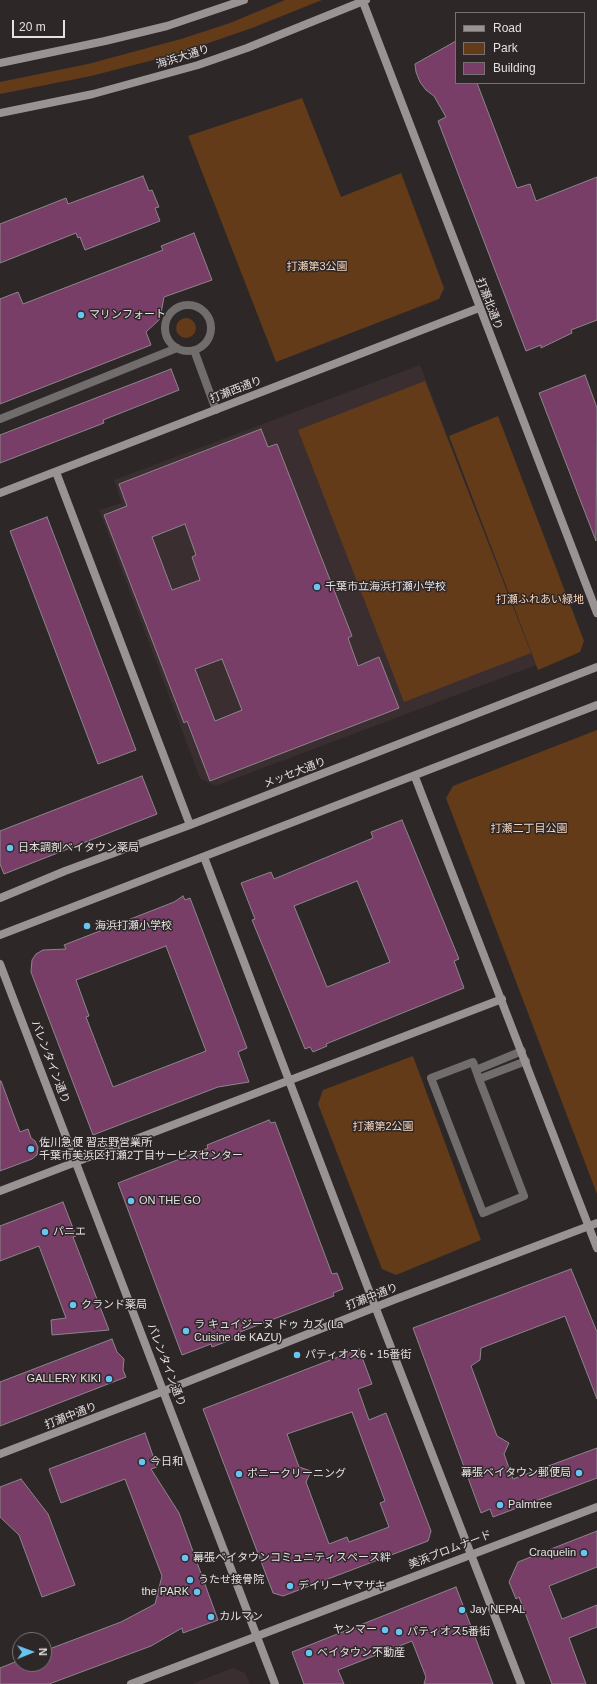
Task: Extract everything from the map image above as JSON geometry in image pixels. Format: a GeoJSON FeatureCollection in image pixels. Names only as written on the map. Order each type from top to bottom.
{"type":"FeatureCollection","features":[{"type":"Feature","properties":{"kind":"street"},"geometry":{"type":"LineString","coordinates":[[0,63],[105,41],[167,26],[244,0]]}},
{"type":"Feature","properties":{"kind":"street","name":"海浜大通り"},"geometry":{"type":"LineString","coordinates":[[0,113],[93,94],[198,65],[247,48],[364,1]]}},
{"type":"Feature","properties":{"kind":"street","name":"打瀬北通り"},"geometry":{"type":"LineString","coordinates":[[364,1],[479,308],[597,613]]}},
{"type":"Feature","properties":{"kind":"street","name":"打瀬西通り"},"geometry":{"type":"LineString","coordinates":[[0,493],[479,308]]}},
{"type":"Feature","properties":{"kind":"street"},"geometry":{"type":"LineString","coordinates":[[56,472],[190,825]]}},
{"type":"Feature","properties":{"kind":"street","name":"メッセ大通り"},"geometry":{"type":"LineString","coordinates":[[0,898],[65,871],[190,825],[597,667]]}},
{"type":"Feature","properties":{"kind":"street"},"geometry":{"type":"LineString","coordinates":[[0,935],[414,777],[597,705]]}},
{"type":"Feature","properties":{"kind":"street"},"geometry":{"type":"LineString","coordinates":[[414,777],[522,1051],[593,1225],[597,1248]]}},
{"type":"Feature","properties":{"kind":"street"},"geometry":{"type":"LineString","coordinates":[[204,857],[375,1307],[521,1684]]}},
{"type":"Feature","properties":{"kind":"street","name":"バレンタイン通り"},"geometry":{"type":"LineString","coordinates":[[0,964],[275,1684]]}},
{"type":"Feature","properties":{"kind":"street"},"geometry":{"type":"LineString","coordinates":[[0,1191],[77,1163],[288,1080],[502,999]]}},
{"type":"Feature","properties":{"kind":"street","name":"打瀬中通り"},"geometry":{"type":"LineString","coordinates":[[0,1454],[164,1392],[375,1307],[593,1225]]}},
{"type":"Feature","properties":{"kind":"street","name":"美浜プロムナード"},"geometry":{"type":"LineString","coordinates":[[131,1684],[597,1507]]}},
{"type":"Feature","properties":{"kind":"lane"},"geometry":{"type":"LineString","coordinates":[[190,305],[199,308],[206,314],[211,326],[210,335],[205,343],[194,350],[177,348],[170,342],[166,334],[166,321],[174,310],[182,306],[190,305]]}},
{"type":"Feature","properties":{"kind":"lane"},"geometry":{"type":"LineString","coordinates":[[0,419],[177,348]]}},
{"type":"Feature","properties":{"kind":"lane"},"geometry":{"type":"LineString","coordinates":[[194,350],[216,410]]}},
{"type":"Feature","properties":{"kind":"lane"},"geometry":{"type":"LineString","coordinates":[[476,1070],[522,1051]]}},
{"type":"Feature","properties":{"kind":"lane"},"geometry":{"type":"LineString","coordinates":[[479,1078],[526,1060]]}},
{"type":"Feature","properties":{"kind":"lane"},"geometry":{"type":"LineString","coordinates":[[473,1062],[479,1078],[524,1196],[483,1212],[431,1078],[473,1062]]}},
{"type":"Feature","properties":{"kind":"shaded area","name":"千葉市立海浜打瀬小学校"},"geometry":{"type":"Polygon","coordinates":[[[420,365],[536,665],[215,786],[200,778],[99,510],[122,503],[114,480],[420,365]]]}},
{"type":"Feature","properties":{"kind":"shaded area"},"geometry":{"type":"Polygon","coordinates":[[[233,1668],[245,1673],[250,1684],[192,1684],[233,1668]]]}},
{"type":"Feature","properties":{"kind":"green space"},"geometry":{"type":"Polygon","coordinates":[[[285,0],[322,0],[252,28],[177,54],[91,76],[0,94],[0,82],[88,64],[181,39],[230,23],[285,0]]]}},
{"type":"Feature","properties":{"kind":"green space","name":"打瀬第3公園"},"geometry":{"type":"Polygon","coordinates":[[[302,98],[341,197],[401,173],[444,288],[439,299],[276,362],[188,136],[302,98]]]}},
{"type":"Feature","properties":{"kind":"green space"},"geometry":{"type":"Polygon","coordinates":[[[186,318],[193,321],[196,328],[193,335],[186,338],[179,335],[176,328],[179,321],[186,318]]]}},
{"type":"Feature","properties":{"kind":"green space"},"geometry":{"type":"Polygon","coordinates":[[[425,381],[531,653],[404,702],[298,430],[425,381]]]}},
{"type":"Feature","properties":{"kind":"green space","name":"打瀬ふれあい緑地"},"geometry":{"type":"Polygon","coordinates":[[[498,416],[584,641],[580,652],[538,670],[449,436],[498,416]]]}},
{"type":"Feature","properties":{"kind":"green space","name":"打瀬二丁目公園"},"geometry":{"type":"Polygon","coordinates":[[[597,730],[597,1194],[446,798],[453,786],[597,730]]]}},
{"type":"Feature","properties":{"kind":"green space","name":"打瀬第2公園"},"geometry":{"type":"Polygon","coordinates":[[[413,1056],[481,1240],[396,1275],[382,1269],[318,1104],[323,1090],[413,1056]]]}},
{"type":"Feature","properties":{"kind":"building"},"geometry":{"type":"Polygon","coordinates":[[[455,42],[455,84],[477,84],[517,188],[530,184],[536,201],[597,177],[597,320],[571,330],[572,333],[541,348],[541,345],[526,351],[438,121],[446,117],[434,96],[426,90],[420,82],[415,64],[455,42]]]}},
{"type":"Feature","properties":{"kind":"building"},"geometry":{"type":"Polygon","coordinates":[[[143,176],[149,191],[152,190],[159,207],[155,208],[160,221],[85,250],[80,237],[78,238],[76,233],[0,263],[0,224],[66,198],[68,204],[143,176]]]}},
{"type":"Feature","properties":{"kind":"building","name":"マリンフォート"},"geometry":{"type":"Polygon","coordinates":[[[194,233],[212,280],[164,297],[160,319],[146,332],[151,345],[0,404],[0,299],[18,292],[23,304],[163,250],[161,246],[194,233]]]}},
{"type":"Feature","properties":{"kind":"building"},"geometry":{"type":"Polygon","coordinates":[[[171,369],[179,390],[103,420],[104,423],[0,463],[0,435],[171,369]]]}},
{"type":"Feature","properties":{"kind":"building"},"geometry":{"type":"Polygon","coordinates":[[[585,375],[597,408],[596,541],[539,393],[585,375]]]}},
{"type":"Feature","properties":{"kind":"building"},"geometry":{"type":"Polygon","coordinates":[[[261,429],[268,447],[277,444],[352,636],[348,638],[358,666],[379,657],[399,708],[210,781],[187,721],[184,723],[104,515],[127,506],[119,484],[261,429]],[[185,524],[152,537],[172,590],[200,580],[192,557],[196,555],[185,524]],[[222,659],[195,669],[215,721],[242,710],[222,659]]]}},
{"type":"Feature","properties":{"kind":"building"},"geometry":{"type":"Polygon","coordinates":[[[47,517],[136,750],[98,764],[10,531],[47,517]]]}},
{"type":"Feature","properties":{"kind":"building"},"geometry":{"type":"Polygon","coordinates":[[[142,776],[157,814],[4,874],[0,864],[0,831],[142,776]]]}},
{"type":"Feature","properties":{"kind":"building"},"geometry":{"type":"Polygon","coordinates":[[[402,820],[459,959],[454,961],[464,988],[326,1044],[327,1046],[313,1052],[310,1047],[305,1049],[252,920],[255,919],[241,883],[271,872],[274,879],[373,838],[371,832],[402,820]],[[357,881],[294,906],[327,987],[390,962],[357,881]]]}},
{"type":"Feature","properties":{"kind":"building"},"geometry":{"type":"Polygon","coordinates":[[[183,896],[185,900],[190,898],[247,1048],[238,1052],[249,1082],[218,1087],[93,1135],[31,972],[32,960],[36,954],[43,950],[66,949],[64,945],[174,902],[183,896]],[[166,946],[76,980],[89,1016],[86,1017],[113,1087],[206,1051],[166,946]]]}},
{"type":"Feature","properties":{"kind":"building"},"geometry":{"type":"Polygon","coordinates":[[[0,1081],[20,1132],[28,1129],[31,1138],[35,1141],[38,1147],[37,1155],[32,1159],[0,1171],[0,1081]]]}},
{"type":"Feature","properties":{"kind":"building"},"geometry":{"type":"Polygon","coordinates":[[[269,1120],[271,1123],[275,1122],[332,1274],[337,1273],[343,1289],[333,1293],[334,1296],[240,1332],[241,1336],[212,1347],[211,1344],[182,1355],[118,1183],[208,1148],[207,1145],[269,1120]]]}},
{"type":"Feature","properties":{"kind":"building"},"geometry":{"type":"Polygon","coordinates":[[[63,1202],[76,1236],[73,1237],[109,1330],[52,1335],[51,1320],[66,1318],[39,1246],[0,1261],[0,1226],[63,1202]]]}},
{"type":"Feature","properties":{"kind":"building"},"geometry":{"type":"Polygon","coordinates":[[[571,1269],[597,1332],[597,1399],[565,1316],[481,1348],[480,1360],[471,1366],[497,1436],[509,1443],[504,1454],[513,1479],[597,1448],[597,1478],[493,1517],[490,1509],[481,1513],[413,1328],[571,1269]]]}},
{"type":"Feature","properties":{"kind":"building"},"geometry":{"type":"Polygon","coordinates":[[[112,1339],[117,1352],[124,1359],[123,1370],[126,1377],[0,1426],[0,1382],[112,1339]]]}},
{"type":"Feature","properties":{"kind":"building"},"geometry":{"type":"Polygon","coordinates":[[[359,1349],[372,1384],[358,1389],[369,1420],[386,1413],[431,1531],[428,1541],[283,1596],[273,1593],[203,1409],[359,1349]],[[352,1412],[287,1434],[299,1467],[311,1471],[306,1482],[329,1544],[347,1537],[349,1542],[389,1527],[380,1503],[385,1501],[352,1412]]]}},
{"type":"Feature","properties":{"kind":"building"},"geometry":{"type":"Polygon","coordinates":[[[145,1433],[157,1467],[151,1469],[179,1513],[218,1620],[183,1633],[182,1628],[151,1646],[49,1684],[0,1684],[0,1668],[12,1663],[12,1672],[52,1672],[52,1648],[121,1622],[155,1604],[162,1576],[125,1479],[61,1503],[49,1469],[145,1433]]]}},
{"type":"Feature","properties":{"kind":"building"},"geometry":{"type":"Polygon","coordinates":[[[21,1479],[48,1514],[75,1585],[42,1597],[19,1535],[0,1517],[0,1487],[21,1479]]]}},
{"type":"Feature","properties":{"kind":"building"},"geometry":{"type":"Polygon","coordinates":[[[597,1531],[597,1567],[549,1586],[562,1619],[597,1605],[597,1627],[569,1638],[586,1684],[552,1684],[519,1597],[516,1599],[509,1582],[518,1562],[597,1531]]]}},
{"type":"Feature","properties":{"kind":"building","name":"パティオス5番街"},"geometry":{"type":"Polygon","coordinates":[[[456,1587],[493,1684],[424,1684],[426,1677],[412,1641],[338,1670],[344,1684],[304,1684],[292,1652],[456,1587]]]}},
{"type":"Feature","properties":{"kind":"place","name":"マリンフォート"},"geometry":{"type":"Point","coordinates":[81,315]}},
{"type":"Feature","properties":{"kind":"place","name":"千葉市立海浜打瀬小学校"},"geometry":{"type":"Point","coordinates":[317,587]}},
{"type":"Feature","properties":{"kind":"place","name":"日本調剤ベイタウン薬局"},"geometry":{"type":"Point","coordinates":[10,848]}},
{"type":"Feature","properties":{"kind":"place","name":"海浜打瀬小学校"},"geometry":{"type":"Point","coordinates":[87,926]}},
{"type":"Feature","properties":{"kind":"place","name":"佐川急便 習志野営業所 千葉市美浜区打瀬2丁目サービスセンター"},"geometry":{"type":"Point","coordinates":[31,1149]}},
{"type":"Feature","properties":{"kind":"place","name":"ON THE GO"},"geometry":{"type":"Point","coordinates":[131,1201]}},
{"type":"Feature","properties":{"kind":"place","name":"パニエ"},"geometry":{"type":"Point","coordinates":[45,1232]}},
{"type":"Feature","properties":{"kind":"place","name":"クランド薬局"},"geometry":{"type":"Point","coordinates":[73,1305]}},
{"type":"Feature","properties":{"kind":"place","name":"ラ キュイジーヌ ドゥ カズ (La Cuisine de KAZU)"},"geometry":{"type":"Point","coordinates":[186,1331]}},
{"type":"Feature","properties":{"kind":"place","name":"パティオス6・15番街"},"geometry":{"type":"Point","coordinates":[297,1355]}},
{"type":"Feature","properties":{"kind":"place","name":"GALLERY KIKI"},"geometry":{"type":"Point","coordinates":[109,1379]}},
{"type":"Feature","properties":{"kind":"place","name":"今日和"},"geometry":{"type":"Point","coordinates":[142,1462]}},
{"type":"Feature","properties":{"kind":"place","name":"幕張ベイタウン郵便局"},"geometry":{"type":"Point","coordinates":[579,1473]}},
{"type":"Feature","properties":{"kind":"place","name":"ポニークリーニング"},"geometry":{"type":"Point","coordinates":[239,1474]}},
{"type":"Feature","properties":{"kind":"place","name":"Palmtree"},"geometry":{"type":"Point","coordinates":[500,1505]}},
{"type":"Feature","properties":{"kind":"place","name":"Craquelin"},"geometry":{"type":"Point","coordinates":[584,1553]}},
{"type":"Feature","properties":{"kind":"place","name":"幕張ベイタウンコミュニティスペース絆"},"geometry":{"type":"Point","coordinates":[185,1558]}},
{"type":"Feature","properties":{"kind":"place","name":"うたせ接骨院"},"geometry":{"type":"Point","coordinates":[190,1580]}},
{"type":"Feature","properties":{"kind":"place","name":"デイリーヤマザキ"},"geometry":{"type":"Point","coordinates":[290,1586]}},
{"type":"Feature","properties":{"kind":"place","name":"the PARK"},"geometry":{"type":"Point","coordinates":[197,1592]}},
{"type":"Feature","properties":{"kind":"place","name":"Jay NEPAL"},"geometry":{"type":"Point","coordinates":[462,1610]}},
{"type":"Feature","properties":{"kind":"place","name":"カルマン"},"geometry":{"type":"Point","coordinates":[211,1617]}},
{"type":"Feature","properties":{"kind":"place","name":"ヤンマー"},"geometry":{"type":"Point","coordinates":[385,1630]}},
{"type":"Feature","properties":{"kind":"place","name":"パティオス5番街"},"geometry":{"type":"Point","coordinates":[399,1632]}},
{"type":"Feature","properties":{"kind":"place","name":"ベイタウン不動産"},"geometry":{"type":"Point","coordinates":[309,1653]}}]}
